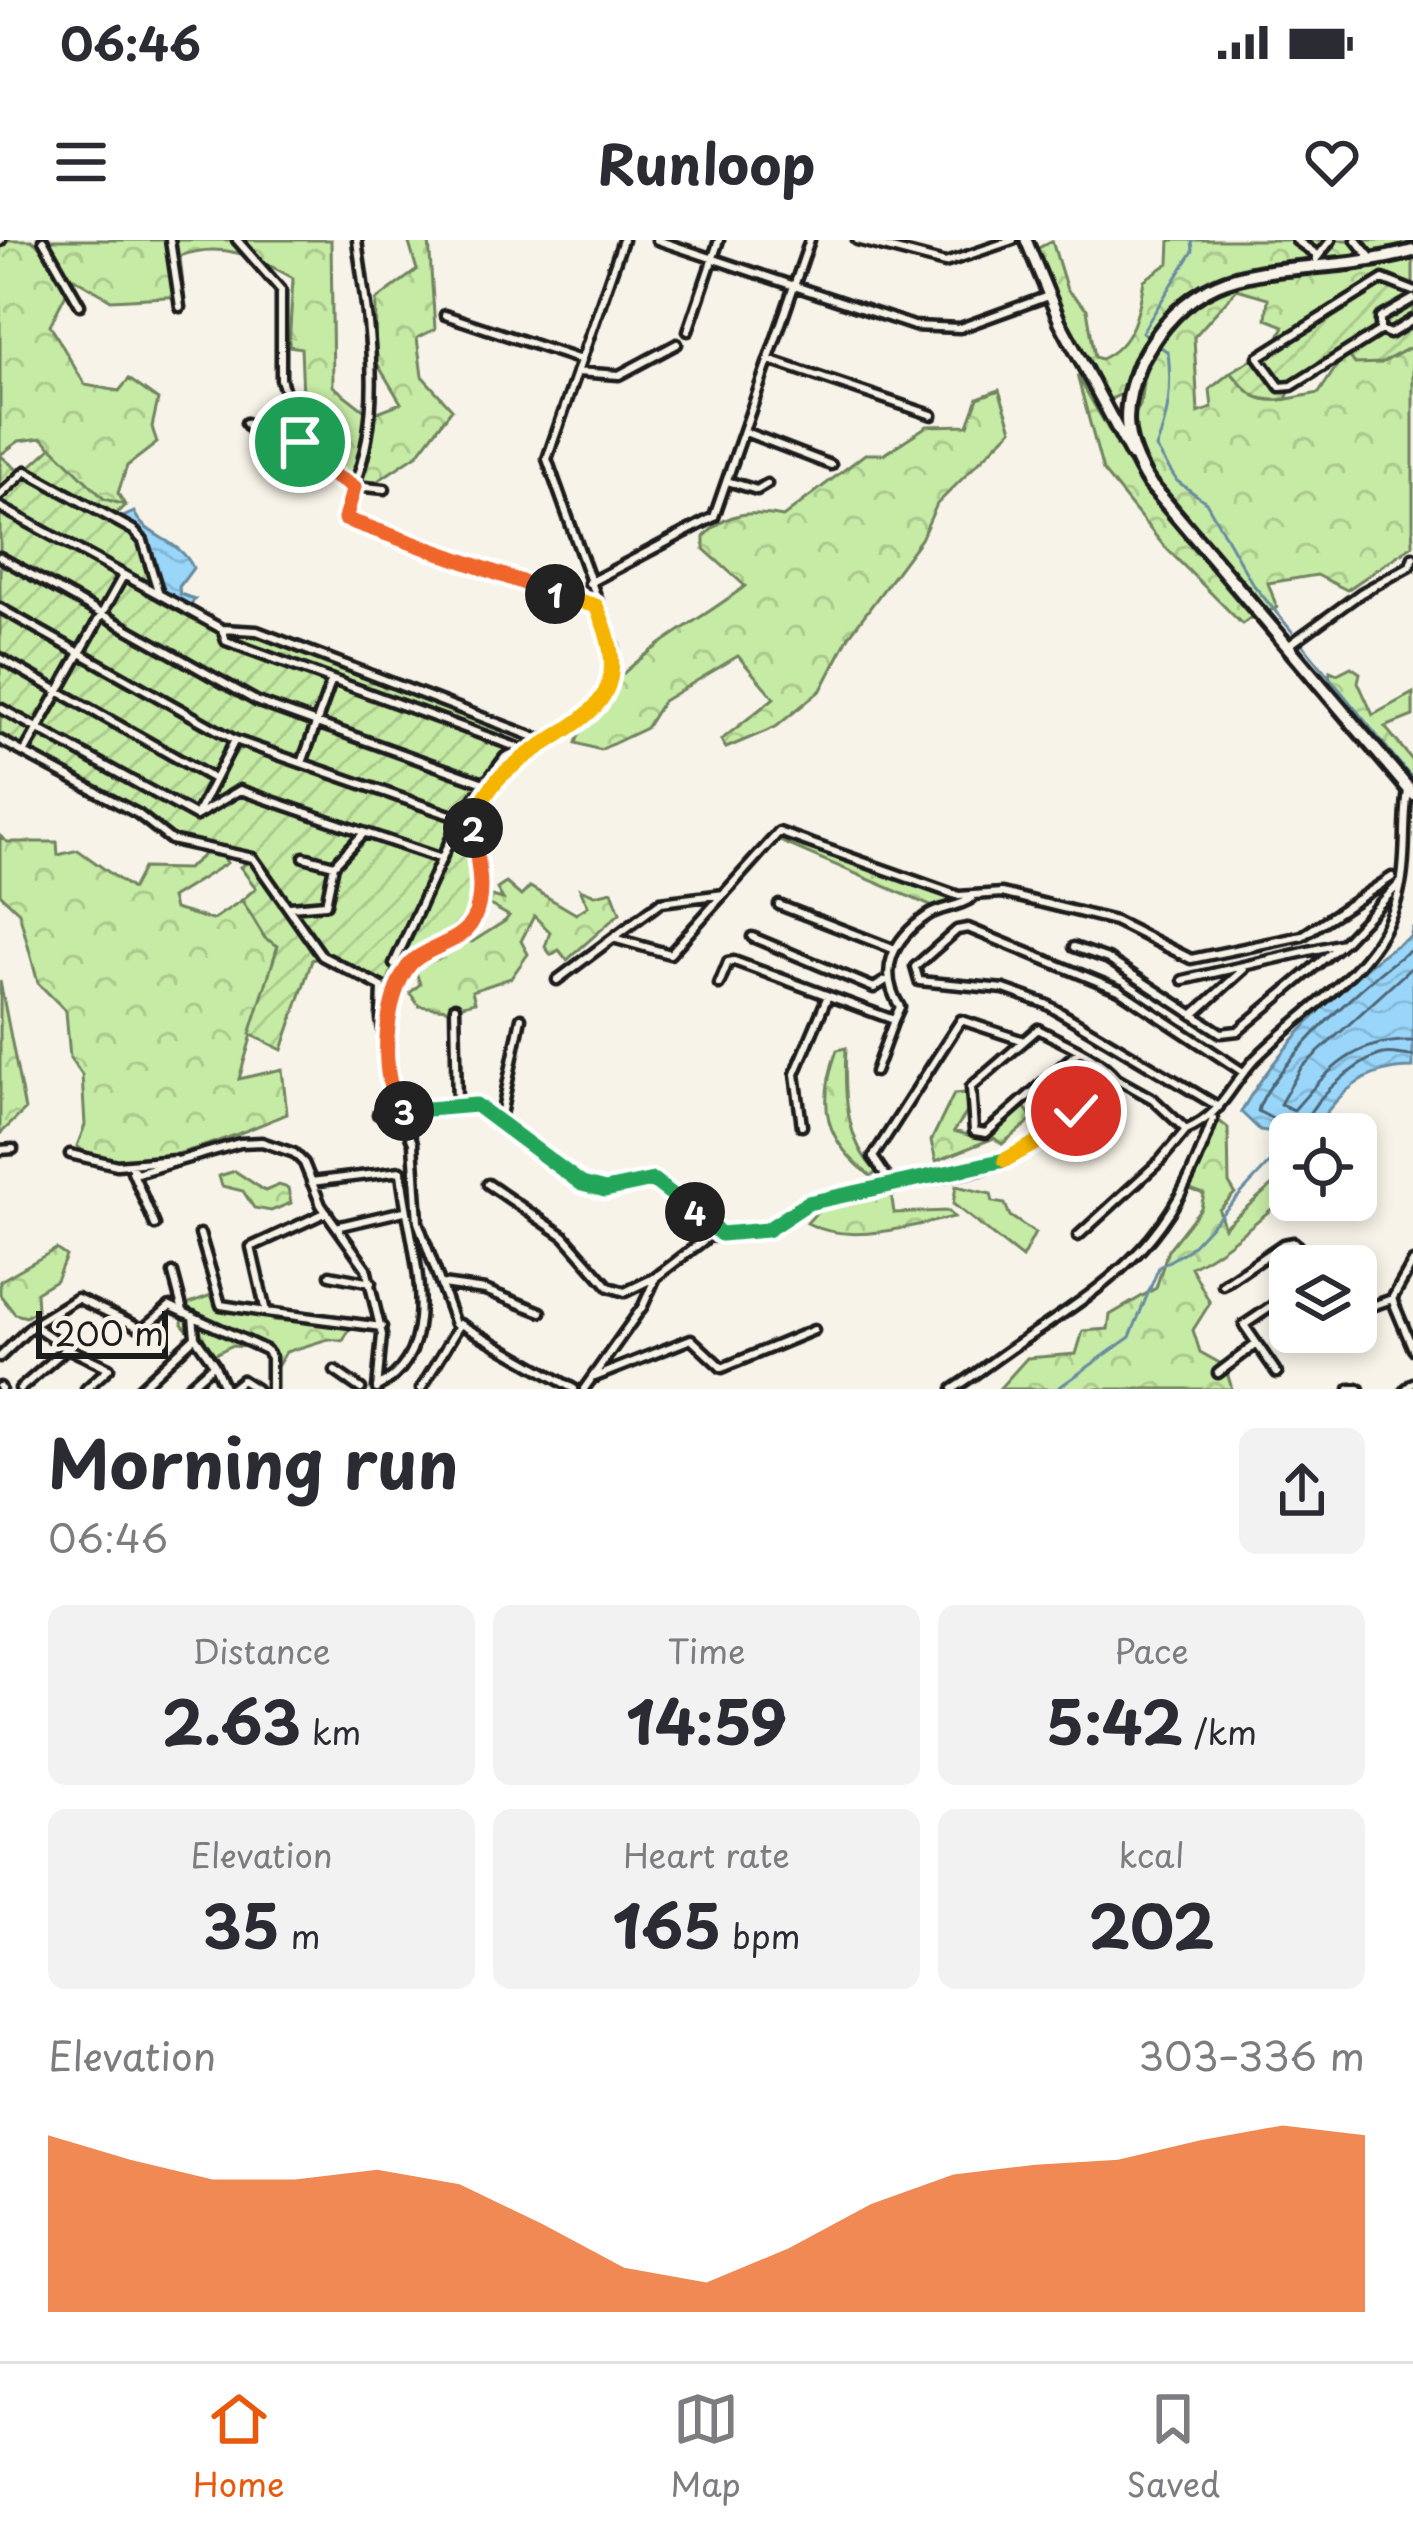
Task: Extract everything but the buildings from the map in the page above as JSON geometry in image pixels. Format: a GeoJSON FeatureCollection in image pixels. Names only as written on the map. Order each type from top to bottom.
{"type":"FeatureCollection","features":[{"type":"Feature","properties":{"kind":"main road"},"geometry":{"type":"LineString","coordinates":[[1411,792],[1136,462],[1125,401],[1160,323],[1199,280],[1259,259],[1371,258],[1413,250]]}},
{"type":"Feature","properties":{"kind":"street"},"geometry":{"type":"LineString","coordinates":[[43,240],[80,305]]}},
{"type":"Feature","properties":{"kind":"street"},"geometry":{"type":"LineString","coordinates":[[170,240],[180,308]]}},
{"type":"Feature","properties":{"kind":"street"},"geometry":{"type":"LineString","coordinates":[[237,240],[281,290],[281,379],[310,460],[354,487],[386,489]]}},
{"type":"Feature","properties":{"kind":"street"},"geometry":{"type":"LineString","coordinates":[[357,240],[372,410],[368,449],[343,514],[352,523],[596,606]]}},
{"type":"Feature","properties":{"kind":"street"},"geometry":{"type":"LineString","coordinates":[[387,1040],[393,996],[409,965],[470,926],[481,901],[472,816],[499,778],[583,722],[611,679],[614,646],[547,459],[623,240]]}},
{"type":"Feature","properties":{"kind":"street"},"geometry":{"type":"LineString","coordinates":[[657,240],[929,328],[960,328],[1048,296]]}},
{"type":"Feature","properties":{"kind":"street"},"geometry":{"type":"LineString","coordinates":[[688,331],[719,240]]}},
{"type":"Feature","properties":{"kind":"street"},"geometry":{"type":"LineString","coordinates":[[589,584],[714,517],[810,240]]}},
{"type":"Feature","properties":{"kind":"street"},"geometry":{"type":"LineString","coordinates":[[857,240],[945,263],[1013,240]]}},
{"type":"Feature","properties":{"kind":"street"},"geometry":{"type":"LineString","coordinates":[[1026,240],[1098,397],[1136,462]]}},
{"type":"Feature","properties":{"kind":"street"},"geometry":{"type":"LineString","coordinates":[[1296,240],[1316,256],[1331,240]]}},
{"type":"Feature","properties":{"kind":"street"},"geometry":{"type":"LineString","coordinates":[[1356,240],[1371,258]]}},
{"type":"Feature","properties":{"kind":"street"},"geometry":{"type":"LineString","coordinates":[[1383,279],[1413,295],[1380,318],[1381,330],[1292,386],[1280,387],[1258,357],[1383,279]]}},
{"type":"Feature","properties":{"kind":"street"},"geometry":{"type":"LineString","coordinates":[[445,315],[581,361]]}},
{"type":"Feature","properties":{"kind":"street"},"geometry":{"type":"LineString","coordinates":[[1381,330],[1390,334],[1413,320]]}},
{"type":"Feature","properties":{"kind":"street"},"geometry":{"type":"LineString","coordinates":[[577,372],[619,375],[677,344]]}},
{"type":"Feature","properties":{"kind":"street"},"geometry":{"type":"LineString","coordinates":[[770,360],[932,415]]}},
{"type":"Feature","properties":{"kind":"street"},"geometry":{"type":"LineString","coordinates":[[1098,397],[1110,406],[1125,401]]}},
{"type":"Feature","properties":{"kind":"street"},"geometry":{"type":"LineString","coordinates":[[246,423],[257,437],[295,422]]}},
{"type":"Feature","properties":{"kind":"street"},"geometry":{"type":"LineString","coordinates":[[745,432],[831,465]]}},
{"type":"Feature","properties":{"kind":"street"},"geometry":{"type":"LineString","coordinates":[[0,495],[26,471],[134,530],[159,595]]}},
{"type":"Feature","properties":{"kind":"street"},"geometry":{"type":"LineString","coordinates":[[727,481],[757,490],[767,484]]}},
{"type":"Feature","properties":{"kind":"street"},"geometry":{"type":"LineString","coordinates":[[0,507],[222,629],[268,635],[542,740]]}},
{"type":"Feature","properties":{"kind":"street"},"geometry":{"type":"LineString","coordinates":[[1288,646],[1361,592],[1410,566],[1413,556]]}},
{"type":"Feature","properties":{"kind":"street"},"geometry":{"type":"LineString","coordinates":[[0,557],[258,702],[485,784]]}},
{"type":"Feature","properties":{"kind":"street"},"geometry":{"type":"LineString","coordinates":[[25,753],[123,576]]}},
{"type":"Feature","properties":{"kind":"street"},"geometry":{"type":"LineString","coordinates":[[0,608],[235,740],[460,818]]}},
{"type":"Feature","properties":{"kind":"street"},"geometry":{"type":"LineString","coordinates":[[222,629],[226,641],[523,749]]}},
{"type":"Feature","properties":{"kind":"street"},"geometry":{"type":"LineString","coordinates":[[0,658],[212,778]]}},
{"type":"Feature","properties":{"kind":"street"},"geometry":{"type":"LineString","coordinates":[[302,763],[331,682]]}},
{"type":"Feature","properties":{"kind":"street"},"geometry":{"type":"LineString","coordinates":[[0,708],[196,816]]}},
{"type":"Feature","properties":{"kind":"street"},"geometry":{"type":"LineString","coordinates":[[394,964],[460,818],[505,757],[558,736]]}},
{"type":"Feature","properties":{"kind":"street"},"geometry":{"type":"LineString","coordinates":[[0,740],[138,814],[171,840],[253,859],[322,956],[382,987],[401,1112],[414,1145],[418,1222],[457,1330],[421,1389]]}},
{"type":"Feature","properties":{"kind":"street"},"geometry":{"type":"LineString","coordinates":[[196,816],[235,740]]}},
{"type":"Feature","properties":{"kind":"street"},"geometry":{"type":"LineString","coordinates":[[196,816],[240,790],[443,859]]}},
{"type":"Feature","properties":{"kind":"street"},"geometry":{"type":"LineString","coordinates":[[952,1389],[1093,1297],[1120,1273],[1187,1188],[1214,1117],[1243,1072],[1337,989],[1375,947],[1402,882],[1411,792]]}},
{"type":"Feature","properties":{"kind":"street"},"geometry":{"type":"LineString","coordinates":[[613,938],[664,957],[785,832],[959,896],[1002,893],[1115,921],[1192,959],[1302,936],[1392,877]]}},
{"type":"Feature","properties":{"kind":"street"},"geometry":{"type":"LineString","coordinates":[[290,908],[326,904],[334,866],[363,834]]}},
{"type":"Feature","properties":{"kind":"street"},"geometry":{"type":"LineString","coordinates":[[1391,892],[1392,877],[1404,852]]}},
{"type":"Feature","properties":{"kind":"street"},"geometry":{"type":"LineString","coordinates":[[304,857],[334,866]]}},
{"type":"Feature","properties":{"kind":"street"},"geometry":{"type":"LineString","coordinates":[[1085,951],[1108,958],[1221,1033],[1238,1031],[1344,942],[1402,882]]}},
{"type":"Feature","properties":{"kind":"street"},"geometry":{"type":"LineString","coordinates":[[557,980],[661,902],[724,894]]}},
{"type":"Feature","properties":{"kind":"street"},"geometry":{"type":"LineString","coordinates":[[752,937],[881,988],[894,949],[927,915],[958,907],[976,896]]}},
{"type":"Feature","properties":{"kind":"street"},"geometry":{"type":"LineString","coordinates":[[778,905],[894,949]]}},
{"type":"Feature","properties":{"kind":"street"},"geometry":{"type":"LineString","coordinates":[[1219,1107],[1046,1004],[1004,988],[919,981],[915,967],[968,928],[1119,990],[1243,1072]]}},
{"type":"Feature","properties":{"kind":"street"},"geometry":{"type":"LineString","coordinates":[[1183,980],[1344,942]]}},
{"type":"Feature","properties":{"kind":"street"},"geometry":{"type":"LineString","coordinates":[[718,984],[728,962],[734,961],[894,1020]]}},
{"type":"Feature","properties":{"kind":"street"},"geometry":{"type":"LineString","coordinates":[[1193,1015],[1248,966]]}},
{"type":"Feature","properties":{"kind":"street"},"geometry":{"type":"LineString","coordinates":[[875,1072],[900,1006],[886,978]]}},
{"type":"Feature","properties":{"kind":"street"},"geometry":{"type":"LineString","coordinates":[[802,1126],[795,1074],[827,998]]}},
{"type":"Feature","properties":{"kind":"street"},"geometry":{"type":"LineString","coordinates":[[455,1007],[457,1106]]}},
{"type":"Feature","properties":{"kind":"street"},"geometry":{"type":"LineString","coordinates":[[500,1123],[521,1018]]}},
{"type":"Feature","properties":{"kind":"street"},"geometry":{"type":"LineString","coordinates":[[894,1188],[873,1157],[962,1020],[1024,1041]]}},
{"type":"Feature","properties":{"kind":"street"},"geometry":{"type":"LineString","coordinates":[[1079,1052],[980,1134],[974,1131],[971,1087],[1038,1029],[1079,1052],[1153,1099],[1186,1130]]}},
{"type":"Feature","properties":{"kind":"street"},"geometry":{"type":"LineString","coordinates":[[488,1184],[563,1236],[609,1288],[626,1292],[656,1277],[706,1238],[767,1230],[808,1203],[980,1170],[1023,1153],[1054,1133],[1103,1085],[1117,1079]]}},
{"type":"Feature","properties":{"kind":"street"},"geometry":{"type":"LineString","coordinates":[[378,1114],[476,1105],[582,1184],[605,1190],[653,1180],[721,1234]]}},
{"type":"Feature","properties":{"kind":"street"},"geometry":{"type":"LineString","coordinates":[[1078,1236],[1160,1161],[1186,1130],[1214,1117]]}},
{"type":"Feature","properties":{"kind":"street"},"geometry":{"type":"LineString","coordinates":[[70,1154],[130,1168],[262,1142],[294,1153],[371,1283],[382,1327],[377,1388]]}},
{"type":"Feature","properties":{"kind":"street"},"geometry":{"type":"LineString","coordinates":[[0,1150],[13,1149]]}},
{"type":"Feature","properties":{"kind":"street"},"geometry":{"type":"LineString","coordinates":[[130,1168],[208,1152]]}},
{"type":"Feature","properties":{"kind":"street"},"geometry":{"type":"LineString","coordinates":[[130,1168],[155,1225]]}},
{"type":"Feature","properties":{"kind":"street"},"geometry":{"type":"LineString","coordinates":[[311,1182],[401,1171],[421,1318],[394,1378],[377,1388]]}},
{"type":"Feature","properties":{"kind":"street"},"geometry":{"type":"LineString","coordinates":[[266,1312],[250,1247],[328,1211]]}},
{"type":"Feature","properties":{"kind":"street"},"geometry":{"type":"LineString","coordinates":[[340,1226],[404,1211]]}},
{"type":"Feature","properties":{"kind":"street"},"geometry":{"type":"LineString","coordinates":[[200,1234],[221,1305],[382,1327]]}},
{"type":"Feature","properties":{"kind":"street"},"geometry":{"type":"LineString","coordinates":[[1222,1285],[1269,1253]]}},
{"type":"Feature","properties":{"kind":"street"},"geometry":{"type":"LineString","coordinates":[[1377,1304],[1392,1299],[1413,1262]]}},
{"type":"Feature","properties":{"kind":"street"},"geometry":{"type":"LineString","coordinates":[[173,1274],[182,1311]]}},
{"type":"Feature","properties":{"kind":"street"},"geometry":{"type":"LineString","coordinates":[[330,1275],[371,1283]]}},
{"type":"Feature","properties":{"kind":"street"},"geometry":{"type":"LineString","coordinates":[[584,1389],[595,1378],[606,1351],[643,1306],[656,1277]]}},
{"type":"Feature","properties":{"kind":"street"},"geometry":{"type":"LineString","coordinates":[[442,1283],[485,1290],[541,1312]]}},
{"type":"Feature","properties":{"kind":"street"},"geometry":{"type":"LineString","coordinates":[[0,1357],[33,1325],[77,1298],[142,1329],[170,1306],[266,1350],[271,1357],[271,1389]]}},
{"type":"Feature","properties":{"kind":"street"},"geometry":{"type":"LineString","coordinates":[[1392,1299],[1413,1349]]}},
{"type":"Feature","properties":{"kind":"street"},"geometry":{"type":"LineString","coordinates":[[1269,1308],[1244,1325],[1277,1373]]}},
{"type":"Feature","properties":{"kind":"street"},"geometry":{"type":"LineString","coordinates":[[193,1316],[195,1337],[228,1389],[242,1380],[256,1389]]}},
{"type":"Feature","properties":{"kind":"street"},"geometry":{"type":"LineString","coordinates":[[455,1324],[574,1389]]}},
{"type":"Feature","properties":{"kind":"street"},"geometry":{"type":"LineString","coordinates":[[33,1325],[109,1368],[86,1389]]}},
{"type":"Feature","properties":{"kind":"street"},"geometry":{"type":"LineString","coordinates":[[595,1378],[691,1339],[722,1368],[814,1330]]}},
{"type":"Feature","properties":{"kind":"street"},"geometry":{"type":"LineString","coordinates":[[139,1389],[195,1337]]}},
{"type":"Feature","properties":{"kind":"street"},"geometry":{"type":"LineString","coordinates":[[1218,1373],[1256,1345]]}},
{"type":"Feature","properties":{"kind":"street"},"geometry":{"type":"LineString","coordinates":[[20,1389],[67,1348]]}},
{"type":"Feature","properties":{"kind":"street"},"geometry":{"type":"LineString","coordinates":[[186,1389],[214,1364]]}},
{"type":"Feature","properties":{"kind":"street"},"geometry":{"type":"LineString","coordinates":[[335,1371],[361,1389]]}},
{"type":"Feature","properties":{"kind":"street"},"geometry":{"type":"LineString","coordinates":[[1406,1389],[1413,1383]]}},
{"type":"Feature","properties":{"kind":"green space"},"geometry":{"type":"Polygon","coordinates":[[[0,240],[31,240],[51,255],[55,250],[49,240],[331,240],[333,386],[370,415],[401,403],[375,360],[376,300],[417,270],[408,240],[429,240],[435,329],[417,338],[422,376],[452,409],[418,454],[370,486],[323,466],[301,434],[288,398],[303,397],[301,348],[289,346],[293,278],[253,258],[211,250],[180,256],[184,296],[111,300],[74,278],[50,325],[85,385],[119,391],[129,379],[158,400],[152,427],[157,443],[127,466],[118,493],[125,505],[104,499],[42,438],[19,441],[0,455],[0,240]]]}},
{"type":"Feature","properties":{"kind":"green space"},"geometry":{"type":"Polygon","coordinates":[[[1170,240],[1413,240],[1413,291],[1273,349],[1284,326],[1266,319],[1268,298],[1237,289],[1194,337],[1198,413],[1212,408],[1210,389],[1231,372],[1252,393],[1279,400],[1319,393],[1346,352],[1381,363],[1413,346],[1413,545],[1347,590],[1317,575],[1268,583],[1277,608],[1264,613],[1167,504],[1136,456],[1126,431],[1140,405],[1147,352],[1121,394],[1109,400],[1060,322],[1031,252],[1052,241],[1067,290],[1087,309],[1095,357],[1101,359],[1127,336],[1144,280],[1169,263],[1170,240]]]}},
{"type":"Feature","properties":{"kind":"green space"},"geometry":{"type":"Polygon","coordinates":[[[1383,279],[1413,291],[1413,346],[1381,363],[1355,364],[1347,353],[1292,386],[1286,399],[1254,396],[1231,372],[1383,279]]]}},
{"type":"Feature","properties":{"kind":"green space"},"geometry":{"type":"Polygon","coordinates":[[[1077,375],[1134,474],[1253,616],[1242,624],[1163,545],[1103,471],[1077,375]]]}},
{"type":"Feature","properties":{"kind":"green space"},"geometry":{"type":"Polygon","coordinates":[[[999,390],[1012,429],[937,504],[921,539],[849,636],[821,690],[776,727],[726,748],[721,740],[774,698],[738,656],[663,701],[646,728],[600,750],[576,743],[588,716],[626,671],[745,586],[704,549],[704,537],[713,528],[740,515],[783,517],[865,454],[884,454],[927,426],[968,425],[978,398],[999,390]]]}},
{"type":"Feature","properties":{"kind":"green space"},"geometry":{"type":"Polygon","coordinates":[[[52,447],[104,499],[125,505],[112,518],[143,541],[159,595],[222,629],[227,641],[511,745],[513,752],[460,818],[458,830],[474,835],[478,887],[471,922],[445,946],[394,964],[384,991],[322,956],[312,960],[282,1050],[250,1034],[278,946],[265,938],[242,900],[256,888],[240,867],[251,860],[171,840],[138,814],[0,740],[0,455],[22,474],[52,447]]]}},
{"type":"Feature","properties":{"kind":"green space"},"geometry":{"type":"Polygon","coordinates":[[[222,629],[258,634],[537,735],[504,732],[496,740],[226,641],[222,629]]]}},
{"type":"Feature","properties":{"kind":"green space"},"geometry":{"type":"Polygon","coordinates":[[[1351,667],[1360,673],[1358,682],[1373,715],[1413,693],[1413,716],[1385,727],[1413,761],[1413,786],[1318,674],[1329,682],[1330,671],[1337,674],[1351,667]]]}},
{"type":"Feature","properties":{"kind":"green space"},"geometry":{"type":"Polygon","coordinates":[[[782,830],[956,898],[958,904],[935,908],[775,839],[782,830]]]}},
{"type":"Feature","properties":{"kind":"green space"},"geometry":{"type":"Polygon","coordinates":[[[0,836],[7,842],[57,842],[58,855],[78,850],[132,889],[143,868],[187,869],[213,847],[221,850],[227,863],[171,898],[174,909],[212,920],[242,900],[265,938],[278,945],[239,1079],[282,1069],[287,1114],[211,1144],[151,1159],[98,1157],[77,1146],[85,1125],[82,1075],[70,1058],[66,1011],[38,983],[19,912],[0,894],[0,836]]]}},
{"type":"Feature","properties":{"kind":"green space"},"geometry":{"type":"Polygon","coordinates":[[[506,883],[521,896],[530,887],[576,914],[588,906],[580,889],[595,895],[612,891],[620,913],[567,960],[559,950],[551,955],[545,947],[550,932],[534,916],[521,941],[528,954],[511,978],[472,991],[475,1002],[447,1009],[419,1006],[410,993],[420,984],[414,966],[439,959],[432,953],[459,940],[472,942],[505,921],[509,916],[488,904],[492,896],[503,899],[497,889],[506,883]]]}},
{"type":"Feature","properties":{"kind":"green space"},"geometry":{"type":"Polygon","coordinates":[[[0,981],[25,1110],[0,1134],[0,981]]]}},
{"type":"Feature","properties":{"kind":"green space"},"geometry":{"type":"Polygon","coordinates":[[[846,1048],[852,1130],[876,1171],[872,1177],[843,1150],[829,1121],[831,1070],[837,1050],[846,1048]]]}},
{"type":"Feature","properties":{"kind":"green space"},"geometry":{"type":"Polygon","coordinates":[[[964,1093],[970,1108],[954,1131],[979,1138],[1023,1105],[1033,1119],[1002,1144],[994,1138],[936,1161],[931,1141],[954,1094],[964,1093]]]}},
{"type":"Feature","properties":{"kind":"green space"},"geometry":{"type":"Polygon","coordinates":[[[1214,1117],[1228,1128],[1229,1183],[1235,1193],[1219,1210],[1224,1227],[1269,1188],[1269,1212],[1191,1267],[1210,1303],[1193,1330],[1200,1352],[1225,1366],[1232,1389],[999,1389],[1027,1358],[1076,1354],[1083,1331],[1108,1329],[1110,1315],[1156,1288],[1168,1250],[1201,1208],[1204,1194],[1187,1188],[1214,1117]]]}},
{"type":"Feature","properties":{"kind":"green space"},"geometry":{"type":"Polygon","coordinates":[[[235,1171],[265,1191],[279,1185],[288,1188],[291,1203],[271,1211],[254,1208],[243,1191],[222,1186],[219,1176],[235,1171]]]}},
{"type":"Feature","properties":{"kind":"green space"},"geometry":{"type":"Polygon","coordinates":[[[956,1186],[991,1194],[993,1202],[1005,1204],[1010,1216],[1035,1233],[1022,1258],[953,1204],[956,1186]]]}},
{"type":"Feature","properties":{"kind":"green space"},"geometry":{"type":"Polygon","coordinates":[[[891,1192],[894,1213],[948,1211],[954,1217],[860,1234],[807,1223],[822,1206],[891,1192]]]}},
{"type":"Feature","properties":{"kind":"green space"},"geometry":{"type":"Polygon","coordinates":[[[56,1249],[66,1256],[56,1280],[36,1292],[37,1310],[26,1317],[15,1314],[0,1295],[0,1281],[56,1249]]]}},
{"type":"Feature","properties":{"kind":"green space"},"geometry":{"type":"Polygon","coordinates":[[[214,1294],[219,1307],[256,1309],[271,1320],[351,1326],[343,1341],[328,1339],[286,1352],[275,1370],[267,1348],[231,1346],[211,1356],[182,1324],[184,1305],[214,1294]]]}},
{"type":"Feature","properties":{"kind":"water"},"geometry":{"type":"Polygon","coordinates":[[[134,512],[193,568],[179,587],[180,594],[195,599],[189,607],[166,595],[146,534],[123,517],[134,512]]]}},
{"type":"Feature","properties":{"kind":"water"},"geometry":{"type":"Polygon","coordinates":[[[1413,927],[1413,1068],[1365,1078],[1326,1113],[1269,1113],[1269,1131],[1260,1130],[1241,1112],[1273,1065],[1339,992],[1410,937],[1413,927]]]}},
{"type":"Feature","properties":{"kind":"waterway"},"geometry":{"type":"LineString","coordinates":[[1146,335],[1142,332],[1193,251],[1192,240]]}},
{"type":"Feature","properties":{"kind":"waterway"},"geometry":{"type":"LineString","coordinates":[[1158,345],[1168,352],[1170,377],[1167,412],[1156,448],[1177,481],[1206,502],[1252,583],[1295,635]]}},
{"type":"Feature","properties":{"kind":"waterway"},"geometry":{"type":"LineString","coordinates":[[1300,641],[1413,780]]}},
{"type":"Feature","properties":{"kind":"waterway"},"geometry":{"type":"LineString","coordinates":[[1057,1389],[1130,1337],[1159,1267],[1188,1250],[1269,1164]]}},
{"type":"Feature","properties":{"kind":"route"},"geometry":{"type":"LineString","coordinates":[[300,442],[316,466],[354,487],[345,519],[596,606],[614,646],[611,679],[583,722],[499,778],[472,816],[481,901],[470,926],[409,965],[391,1002],[387,1040],[394,1095],[401,1112],[476,1105],[582,1184],[605,1190],[653,1180],[721,1234],[767,1230],[808,1203],[980,1170],[1023,1153],[1076,1111]]}}]}
